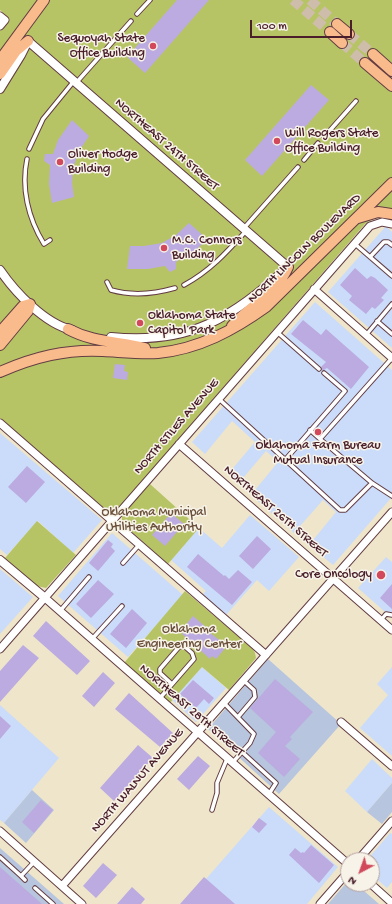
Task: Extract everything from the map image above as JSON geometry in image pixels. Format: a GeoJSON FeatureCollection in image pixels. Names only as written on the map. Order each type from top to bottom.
{"type":"FeatureCollection","features":[{"type":"Feature","properties":{"kind":"main road"},"geometry":{"type":"LineString","coordinates":[[0,60],[44,0]]}},
{"type":"Feature","properties":{"kind":"main road"},"geometry":{"type":"LineString","coordinates":[[337,24],[349,34]]}},
{"type":"Feature","properties":{"kind":"main road"},"geometry":{"type":"LineString","coordinates":[[330,32],[342,43]]}},
{"type":"Feature","properties":{"kind":"main road"},"geometry":{"type":"LineString","coordinates":[[0,74],[16,51],[28,41]]}},
{"type":"Feature","properties":{"kind":"main road"},"geometry":{"type":"LineString","coordinates":[[373,54],[392,71]]}},
{"type":"Feature","properties":{"kind":"main road"},"geometry":{"type":"LineString","coordinates":[[365,63],[392,86]]}},
{"type":"Feature","properties":{"kind":"main road","name":"NORTH LINCOLN BOULEVARD"},"geometry":{"type":"LineString","coordinates":[[0,372],[32,359],[56,353],[78,351],[158,353],[203,342],[225,333],[245,322],[266,307],[392,183]]}},
{"type":"Feature","properties":{"kind":"main road"},"geometry":{"type":"LineString","coordinates":[[356,219],[378,212],[392,214]]}},
{"type":"Feature","properties":{"kind":"main road"},"geometry":{"type":"LineString","coordinates":[[225,333],[240,317],[273,291],[282,280],[288,267]]}},
{"type":"Feature","properties":{"kind":"main road"},"geometry":{"type":"LineString","coordinates":[[0,332],[23,306],[30,304]]}},
{"type":"Feature","properties":{"kind":"main road"},"geometry":{"type":"LineString","coordinates":[[0,345],[28,311],[30,304]]}},
{"type":"Feature","properties":{"kind":"main road"},"geometry":{"type":"LineString","coordinates":[[68,329],[97,341],[143,348],[158,353]]}},
{"type":"Feature","properties":{"kind":"street","name":"NORTHEAST 24TH STREET"},"geometry":{"type":"LineString","coordinates":[[28,41],[288,267]]}},
{"type":"Feature","properties":{"kind":"street"},"geometry":{"type":"LineString","coordinates":[[0,89],[22,55],[28,41]]}},
{"type":"Feature","properties":{"kind":"street","name":"NORTH STILES AVENUE"},"geometry":{"type":"LineString","coordinates":[[0,649],[218,398],[355,244],[375,223],[382,222],[392,224]]}},
{"type":"Feature","properties":{"kind":"street"},"geometry":{"type":"LineString","coordinates":[[0,270],[18,294],[54,322],[68,329],[127,339],[158,338],[198,329],[225,317],[246,304],[288,267]]}},
{"type":"Feature","properties":{"kind":"street"},"geometry":{"type":"LineString","coordinates":[[314,289],[392,358]]}},
{"type":"Feature","properties":{"kind":"street"},"geometry":{"type":"LineString","coordinates":[[0,423],[266,655]]}},
{"type":"Feature","properties":{"kind":"street","name":"NORTHEAST 26TH STREET"},"geometry":{"type":"LineString","coordinates":[[179,444],[392,630]]}},
{"type":"Feature","properties":{"kind":"street","name":"NORTH WALNUT AVENUE"},"geometry":{"type":"LineString","coordinates":[[62,886],[392,512]]}},
{"type":"Feature","properties":{"kind":"street","name":"NORTHEAST 28TH STREET"},"geometry":{"type":"LineString","coordinates":[[0,560],[340,857]]}},
{"type":"Feature","properties":{"kind":"street"},"geometry":{"type":"LineString","coordinates":[[341,722],[392,766]]}},
{"type":"Feature","properties":{"kind":"street"},"geometry":{"type":"LineString","coordinates":[[365,852],[392,821]]}},
{"type":"Feature","properties":{"kind":"street"},"geometry":{"type":"LineString","coordinates":[[0,831],[81,904]]}},
{"type":"Feature","properties":{"kind":"street"},"geometry":{"type":"LineString","coordinates":[[320,904],[340,881]]}},
{"type":"Feature","properties":{"kind":"street"},"geometry":{"type":"LineString","coordinates":[[380,892],[392,902]]}},
{"type":"Feature","properties":{"kind":"lane"},"geometry":{"type":"LineString","coordinates":[[137,14],[150,0]]}},
{"type":"Feature","properties":{"kind":"lane"},"geometry":{"type":"LineString","coordinates":[[29,149],[43,119],[131,21]]}},
{"type":"Feature","properties":{"kind":"lane"},"geometry":{"type":"LineString","coordinates":[[324,136],[356,101]]}},
{"type":"Feature","properties":{"kind":"lane"},"geometry":{"type":"LineString","coordinates":[[304,160],[318,144]]}},
{"type":"Feature","properties":{"kind":"lane"},"geometry":{"type":"LineString","coordinates":[[27,159],[25,189],[29,209],[44,244],[50,240]]}},
{"type":"Feature","properties":{"kind":"lane"},"geometry":{"type":"LineString","coordinates":[[184,284],[212,267],[298,167]]}},
{"type":"Feature","properties":{"kind":"lane"},"geometry":{"type":"LineString","coordinates":[[370,257],[384,242],[388,242],[392,245]]}},
{"type":"Feature","properties":{"kind":"lane"},"geometry":{"type":"LineString","coordinates":[[355,244],[392,276]]}},
{"type":"Feature","properties":{"kind":"lane"},"geometry":{"type":"LineString","coordinates":[[107,282],[111,290],[130,294],[154,293],[175,288]]}},
{"type":"Feature","properties":{"kind":"lane"},"geometry":{"type":"LineString","coordinates":[[366,335],[392,304]]}},
{"type":"Feature","properties":{"kind":"lane"},"geometry":{"type":"LineString","coordinates":[[377,321],[392,334]]}},
{"type":"Feature","properties":{"kind":"lane"},"geometry":{"type":"LineString","coordinates":[[277,332],[319,369]]}},
{"type":"Feature","properties":{"kind":"lane"},"geometry":{"type":"LineString","coordinates":[[320,439],[392,358]]}},
{"type":"Feature","properties":{"kind":"lane"},"geometry":{"type":"LineString","coordinates":[[285,460],[345,391],[324,373]]}},
{"type":"Feature","properties":{"kind":"lane"},"geometry":{"type":"LineString","coordinates":[[218,398],[340,510],[345,510],[372,483]]}},
{"type":"Feature","properties":{"kind":"lane"},"geometry":{"type":"LineString","coordinates":[[310,430],[372,483],[392,496]]}},
{"type":"Feature","properties":{"kind":"lane"},"geometry":{"type":"LineString","coordinates":[[123,562],[140,545]]}},
{"type":"Feature","properties":{"kind":"lane"},"geometry":{"type":"LineString","coordinates":[[60,611],[90,577]]}},
{"type":"Feature","properties":{"kind":"lane"},"geometry":{"type":"LineString","coordinates":[[92,640],[122,606]]}},
{"type":"Feature","properties":{"kind":"lane"},"geometry":{"type":"LineString","coordinates":[[381,620],[386,614],[392,615]]}},
{"type":"Feature","properties":{"kind":"lane"},"geometry":{"type":"LineString","coordinates":[[159,699],[194,659],[192,653],[184,646],[179,647],[160,669],[160,673],[172,684]]}},
{"type":"Feature","properties":{"kind":"lane"},"geometry":{"type":"LineString","coordinates":[[238,716],[255,697],[254,690],[243,680]]}},
{"type":"Feature","properties":{"kind":"lane"},"geometry":{"type":"LineString","coordinates":[[212,810],[217,793],[217,783],[230,761],[242,752],[252,740],[254,734],[223,702]]}},
{"type":"Feature","properties":{"kind":"lane"},"geometry":{"type":"LineString","coordinates":[[242,752],[276,783],[268,795]]}},
{"type":"Feature","properties":{"kind":"lane"},"geometry":{"type":"LineString","coordinates":[[0,857],[25,880]]}},
{"type":"Feature","properties":{"kind":"lane"},"geometry":{"type":"LineString","coordinates":[[21,876],[34,862]]}},
{"type":"Feature","properties":{"kind":"lane"},"geometry":{"type":"LineString","coordinates":[[35,888],[53,904]]}},
{"type":"Feature","properties":{"kind":"shaded area"},"geometry":{"type":"Polygon","coordinates":[[[386,226],[392,232],[392,348],[328,292],[386,226]]]}},
{"type":"Feature","properties":{"kind":"shaded area","name":"Oklahoma Farm Bureau Mutual Insurance"},"geometry":{"type":"Polygon","coordinates":[[[315,302],[392,370],[392,497],[333,565],[309,545],[336,512],[323,500],[294,533],[251,495],[278,462],[266,451],[238,484],[228,474],[255,442],[232,421],[205,454],[192,442],[315,302]]]}},
{"type":"Feature","properties":{"kind":"shaded area"},"geometry":{"type":"Polygon","coordinates":[[[0,433],[102,520],[73,553],[38,521],[7,555],[0,549],[0,433]]]}},
{"type":"Feature","properties":{"kind":"shaded area"},"geometry":{"type":"Polygon","coordinates":[[[250,515],[299,557],[269,591],[257,580],[226,615],[202,595],[206,591],[171,560],[199,528],[222,548],[250,515]]]}},
{"type":"Feature","properties":{"kind":"shaded area"},"geometry":{"type":"Polygon","coordinates":[[[112,533],[183,595],[128,657],[58,596],[112,533]]]}},
{"type":"Feature","properties":{"kind":"shaded area","name":"Core Oncology"},"geometry":{"type":"Polygon","coordinates":[[[386,557],[392,562],[392,618],[358,588],[386,557]]]}},
{"type":"Feature","properties":{"kind":"shaded area"},"geometry":{"type":"Polygon","coordinates":[[[0,569],[33,597],[0,634],[0,569]]]}},
{"type":"Feature","properties":{"kind":"shaded area"},"geometry":{"type":"Polygon","coordinates":[[[268,659],[341,724],[279,794],[208,729],[268,659]]]}},
{"type":"Feature","properties":{"kind":"shaded area"},"geometry":{"type":"Polygon","coordinates":[[[202,667],[226,688],[196,722],[172,700],[202,667]]]}},
{"type":"Feature","properties":{"kind":"shaded area"},"geometry":{"type":"Polygon","coordinates":[[[392,667],[392,756],[360,728],[388,695],[377,684],[392,667]]]}},
{"type":"Feature","properties":{"kind":"shaded area"},"geometry":{"type":"Polygon","coordinates":[[[0,705],[59,758],[4,823],[0,820],[0,705]]]}},
{"type":"Feature","properties":{"kind":"shaded area"},"geometry":{"type":"Polygon","coordinates":[[[372,759],[392,778],[392,783],[367,812],[345,791],[372,759]]]}},
{"type":"Feature","properties":{"kind":"shaded area"},"geometry":{"type":"Polygon","coordinates":[[[392,783],[392,812],[382,824],[367,812],[392,783]]]}},
{"type":"Feature","properties":{"kind":"shaded area"},"geometry":{"type":"Polygon","coordinates":[[[32,790],[54,810],[26,843],[4,823],[32,790]]]}},
{"type":"Feature","properties":{"kind":"shaded area"},"geometry":{"type":"Polygon","coordinates":[[[269,807],[338,867],[307,904],[184,904],[269,807]]]}},
{"type":"Feature","properties":{"kind":"shaded area"},"geometry":{"type":"Polygon","coordinates":[[[390,833],[392,834],[392,882],[387,888],[380,882],[380,852],[374,852],[390,833]]]}},
{"type":"Feature","properties":{"kind":"shaded area"},"geometry":{"type":"Polygon","coordinates":[[[0,848],[64,904],[0,904],[0,848]]]}},
{"type":"Feature","properties":{"kind":"shaded area"},"geometry":{"type":"Polygon","coordinates":[[[340,890],[340,892],[365,892],[379,904],[328,904],[340,890]]]}},
{"type":"Feature","properties":{"kind":"green space","name":"Oklahoma State Capitol Park"},"geometry":{"type":"Polygon","coordinates":[[[0,0],[392,0],[392,219],[378,217],[365,224],[116,511],[112,512],[104,508],[0,418],[0,31],[9,19],[0,10],[0,0]]]}},
{"type":"Feature","properties":{"kind":"green space","name":"Oklahoma Municipal Utilities Authority"},"geometry":{"type":"Polygon","coordinates":[[[150,484],[199,528],[168,564],[122,523],[122,516],[124,512],[150,484]]]}},
{"type":"Feature","properties":{"kind":"green space"},"geometry":{"type":"Polygon","coordinates":[[[37,521],[76,555],[46,588],[37,586],[5,558],[37,521]]]}},
{"type":"Feature","properties":{"kind":"green space","name":"Oklahoma Engineering Center"},"geometry":{"type":"Polygon","coordinates":[[[185,591],[253,649],[256,658],[229,690],[202,667],[170,703],[124,663],[185,591]]]}},
{"type":"Feature","properties":{"kind":"building","name":"Sequoyah State Office Building"},"geometry":{"type":"Polygon","coordinates":[[[177,0],[209,0],[145,73],[127,57],[177,0]]]}},
{"type":"Feature","properties":{"kind":"building","name":"Will Rogers State Office Building"},"geometry":{"type":"Polygon","coordinates":[[[311,85],[329,100],[262,176],[245,160],[311,85]]]}},
{"type":"Feature","properties":{"kind":"building","name":"Oliver Hodge Building"},"geometry":{"type":"Polygon","coordinates":[[[72,120],[89,136],[78,153],[73,169],[72,183],[74,197],[52,203],[49,184],[50,165],[44,161],[45,154],[53,154],[58,140],[72,120]]]}},
{"type":"Feature","properties":{"kind":"building","name":"M.C. Connors Building"},"geometry":{"type":"Polygon","coordinates":[[[189,223],[207,239],[197,249],[176,262],[176,269],[170,272],[165,266],[148,269],[127,269],[130,246],[144,246],[162,243],[176,235],[189,223]]]}},
{"type":"Feature","properties":{"kind":"building"},"geometry":{"type":"Polygon","coordinates":[[[355,268],[367,279],[371,276],[375,278],[388,290],[381,298],[384,300],[375,309],[372,307],[366,314],[349,300],[352,296],[340,285],[355,268]]]}},
{"type":"Feature","properties":{"kind":"building"},"geometry":{"type":"Polygon","coordinates":[[[303,320],[321,335],[326,329],[369,367],[351,389],[327,368],[322,371],[321,367],[326,362],[291,334],[303,320]]]}},
{"type":"Feature","properties":{"kind":"building"},"geometry":{"type":"Polygon","coordinates":[[[115,364],[125,365],[124,371],[128,372],[127,380],[113,378],[115,364]]]}},
{"type":"Feature","properties":{"kind":"building"},"geometry":{"type":"Polygon","coordinates":[[[27,466],[45,482],[26,503],[8,487],[27,466]]]}},
{"type":"Feature","properties":{"kind":"building"},"geometry":{"type":"Polygon","coordinates":[[[171,513],[184,524],[165,546],[152,535],[171,513]]]}},
{"type":"Feature","properties":{"kind":"building"},"geometry":{"type":"Polygon","coordinates":[[[257,536],[271,549],[253,569],[239,556],[257,536]]]}},
{"type":"Feature","properties":{"kind":"building"},"geometry":{"type":"Polygon","coordinates":[[[108,540],[113,544],[111,547],[115,551],[98,571],[89,563],[108,540]]]}},
{"type":"Feature","properties":{"kind":"building"},"geometry":{"type":"Polygon","coordinates":[[[198,554],[229,579],[238,570],[252,582],[232,605],[187,567],[198,554]]]}},
{"type":"Feature","properties":{"kind":"building"},"geometry":{"type":"Polygon","coordinates":[[[98,580],[114,594],[91,618],[76,604],[98,580]]]}},
{"type":"Feature","properties":{"kind":"building"},"geometry":{"type":"Polygon","coordinates":[[[392,584],[392,609],[380,598],[392,584]]]}},
{"type":"Feature","properties":{"kind":"building"},"geometry":{"type":"Polygon","coordinates":[[[132,609],[147,623],[126,648],[110,634],[132,609]]]}},
{"type":"Feature","properties":{"kind":"building"},"geometry":{"type":"Polygon","coordinates":[[[193,616],[207,628],[205,629],[227,646],[216,659],[212,656],[210,659],[182,634],[186,630],[183,628],[193,616]]]}},
{"type":"Feature","properties":{"kind":"building"},"geometry":{"type":"Polygon","coordinates":[[[46,621],[90,661],[77,675],[33,636],[46,621]]]}},
{"type":"Feature","properties":{"kind":"building"},"geometry":{"type":"Polygon","coordinates":[[[23,645],[39,658],[0,702],[0,671],[23,645]]]}},
{"type":"Feature","properties":{"kind":"building"},"geometry":{"type":"Polygon","coordinates":[[[103,672],[115,683],[94,707],[82,696],[103,672]]]}},
{"type":"Feature","properties":{"kind":"building"},"geometry":{"type":"Polygon","coordinates":[[[275,679],[313,712],[290,737],[292,739],[285,746],[300,759],[284,777],[258,753],[276,732],[250,708],[275,679]]]}},
{"type":"Feature","properties":{"kind":"building"},"geometry":{"type":"Polygon","coordinates":[[[193,680],[214,698],[209,704],[204,699],[196,708],[180,694],[193,680]]]}},
{"type":"Feature","properties":{"kind":"building"},"geometry":{"type":"Polygon","coordinates":[[[129,693],[173,733],[160,747],[115,709],[129,693]]]}},
{"type":"Feature","properties":{"kind":"building"},"geometry":{"type":"Polygon","coordinates":[[[0,716],[11,726],[0,739],[0,716]]]}},
{"type":"Feature","properties":{"kind":"building"},"geometry":{"type":"Polygon","coordinates":[[[138,745],[153,758],[114,801],[100,788],[138,745]]]}},
{"type":"Feature","properties":{"kind":"building"},"geometry":{"type":"Polygon","coordinates":[[[198,756],[210,766],[189,790],[177,779],[198,756]]]}},
{"type":"Feature","properties":{"kind":"building"},"geometry":{"type":"Polygon","coordinates":[[[41,800],[53,810],[34,833],[22,822],[41,800]]]}},
{"type":"Feature","properties":{"kind":"building"},"geometry":{"type":"Polygon","coordinates":[[[259,818],[267,824],[259,833],[252,827],[259,818]]]}},
{"type":"Feature","properties":{"kind":"building"},"geometry":{"type":"Polygon","coordinates":[[[311,845],[334,865],[319,883],[289,855],[295,848],[301,853],[304,853],[311,845]]]}},
{"type":"Feature","properties":{"kind":"building"},"geometry":{"type":"Polygon","coordinates":[[[103,863],[117,875],[96,898],[83,886],[103,863]]]}},
{"type":"Feature","properties":{"kind":"building"},"geometry":{"type":"Polygon","coordinates":[[[0,867],[42,904],[0,904],[0,867]]]}},
{"type":"Feature","properties":{"kind":"building"},"geometry":{"type":"Polygon","coordinates":[[[204,877],[235,904],[180,904],[204,877]]]}},
{"type":"Feature","properties":{"kind":"building"},"geometry":{"type":"Polygon","coordinates":[[[132,887],[145,899],[141,904],[117,904],[132,887]]]}},
{"type":"Feature","properties":{"kind":"tunnel"},"geometry":{"type":"LineString","coordinates":[[293,0],[330,32]]}},
{"type":"Feature","properties":{"kind":"tunnel"},"geometry":{"type":"LineString","coordinates":[[310,0],[337,24]]}},
{"type":"Feature","properties":{"kind":"tunnel"},"geometry":{"type":"LineString","coordinates":[[349,34],[373,54]]}},
{"type":"Feature","properties":{"kind":"tunnel"},"geometry":{"type":"LineString","coordinates":[[342,43],[365,63]]}},
{"type":"Feature","properties":{"kind":"place","name":"Sequoyah State Office Building"},"geometry":{"type":"Point","coordinates":[153,46]}},
{"type":"Feature","properties":{"kind":"place","name":"Will Rogers State Office Building"},"geometry":{"type":"Point","coordinates":[277,141]}},
{"type":"Feature","properties":{"kind":"place","name":"Oliver Hodge Building"},"geometry":{"type":"Point","coordinates":[60,162]}},
{"type":"Feature","properties":{"kind":"place","name":"M.C. Connors Building"},"geometry":{"type":"Point","coordinates":[164,248]}},
{"type":"Feature","properties":{"kind":"place","name":"Oklahoma State Capitol Park"},"geometry":{"type":"Point","coordinates":[140,323]}},
{"type":"Feature","properties":{"kind":"place","name":"Oklahoma Farm Bureau Mutual Insurance"},"geometry":{"type":"Point","coordinates":[318,432]}},
{"type":"Feature","properties":{"kind":"place","name":"Core Oncology"},"geometry":{"type":"Point","coordinates":[381,575]}}]}
